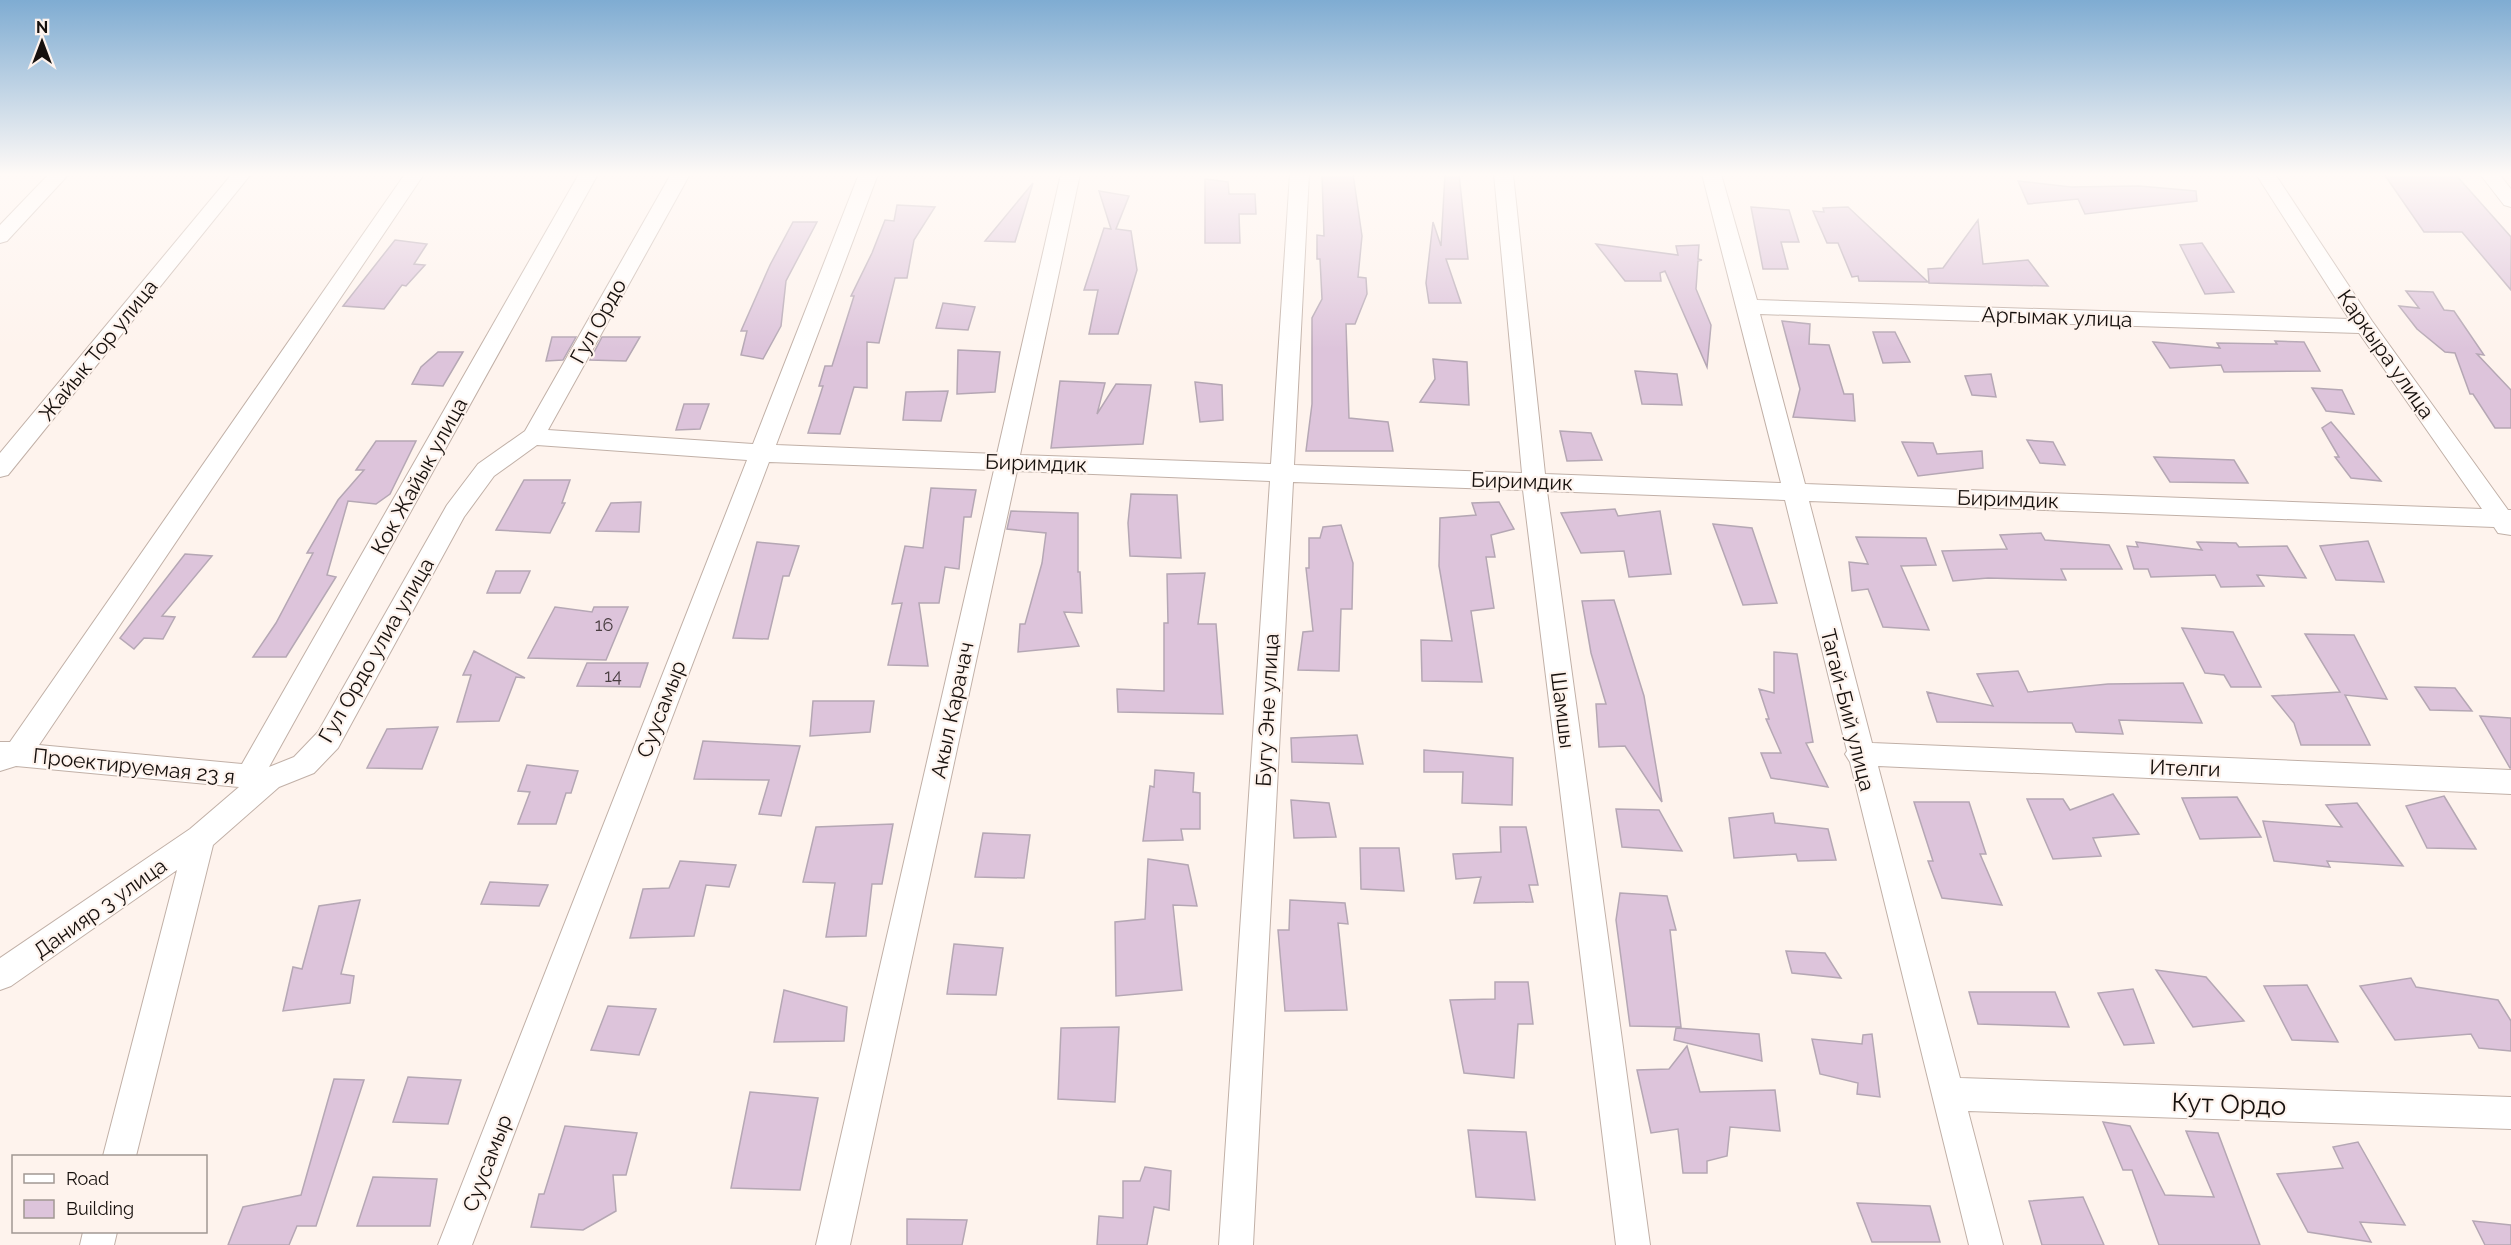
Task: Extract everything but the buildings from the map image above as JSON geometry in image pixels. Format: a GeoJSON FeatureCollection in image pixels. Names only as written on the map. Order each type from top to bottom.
{"type":"FeatureCollection","features":[{"type":"Feature","properties":{"kind":"street","name":"Жайык Тор улица"},"geometry":{"type":"LineString","coordinates":[[0,469],[194,232]]}},
{"type":"Feature","properties":{"kind":"street"},"geometry":{"type":"LineString","coordinates":[[6,755],[374,232]]}},
{"type":"Feature","properties":{"kind":"street","name":"Кок Жайык улица"},"geometry":{"type":"LineString","coordinates":[[259,778],[557,232]]}},
{"type":"Feature","properties":{"kind":"street","name":"Гул Ордо"},"geometry":{"type":"LineString","coordinates":[[533,437],[648,232]]}},
{"type":"Feature","properties":{"kind":"street","name":"Суусамыр"},"geometry":{"type":"LineString","coordinates":[[455,1245],[846,232]]}},
{"type":"Feature","properties":{"kind":"street","name":"Акыл Карачач"},"geometry":{"type":"LineString","coordinates":[[833,1245],[1058,232]]}},
{"type":"Feature","properties":{"kind":"street","name":"Бугу Эне улица"},"geometry":{"type":"LineString","coordinates":[[1236,1245],[1296,232]]}},
{"type":"Feature","properties":{"kind":"street","name":"Шамшы"},"geometry":{"type":"LineString","coordinates":[[1509,232],[1534,481],[1633,1245]]}},
{"type":"Feature","properties":{"kind":"street","name":"Тагай-Бий улица"},"geometry":{"type":"LineString","coordinates":[[1727,232],[1986,1245]]}},
{"type":"Feature","properties":{"kind":"street","name":"Каркыра улица"},"geometry":{"type":"LineString","coordinates":[[2303,232],[2365,326],[2508,523]]}},
{"type":"Feature","properties":{"kind":"street","name":"Аргымак улица"},"geometry":{"type":"LineString","coordinates":[[1748,307],[2365,326]]}},
{"type":"Feature","properties":{"kind":"street","name":"Гул Ордо улиа улица"},"geometry":{"type":"LineString","coordinates":[[200,838],[259,778],[304,765],[328,740],[455,511],[486,470],[533,437]]}},
{"type":"Feature","properties":{"kind":"street","name":"Биримдик"},"geometry":{"type":"LineString","coordinates":[[533,437],[760,453],[1793,490],[2508,523]]}},
{"type":"Feature","properties":{"kind":"street","name":"Ителги"},"geometry":{"type":"LineString","coordinates":[[1859,754],[2511,782]]}},
{"type":"Feature","properties":{"kind":"street","name":"Проектируемая 23 я"},"geometry":{"type":"LineString","coordinates":[[6,755],[259,778]]}},
{"type":"Feature","properties":{"kind":"street"},"geometry":{"type":"LineString","coordinates":[[119,1155],[200,838]]}},
{"type":"Feature","properties":{"kind":"street","name":"Данияр 3 улица"},"geometry":{"type":"LineString","coordinates":[[0,976],[200,838]]}},
{"type":"Feature","properties":{"kind":"street","name":"Кут Ордо"},"geometry":{"type":"LineString","coordinates":[[1947,1094],[2511,1113]]}}]}
